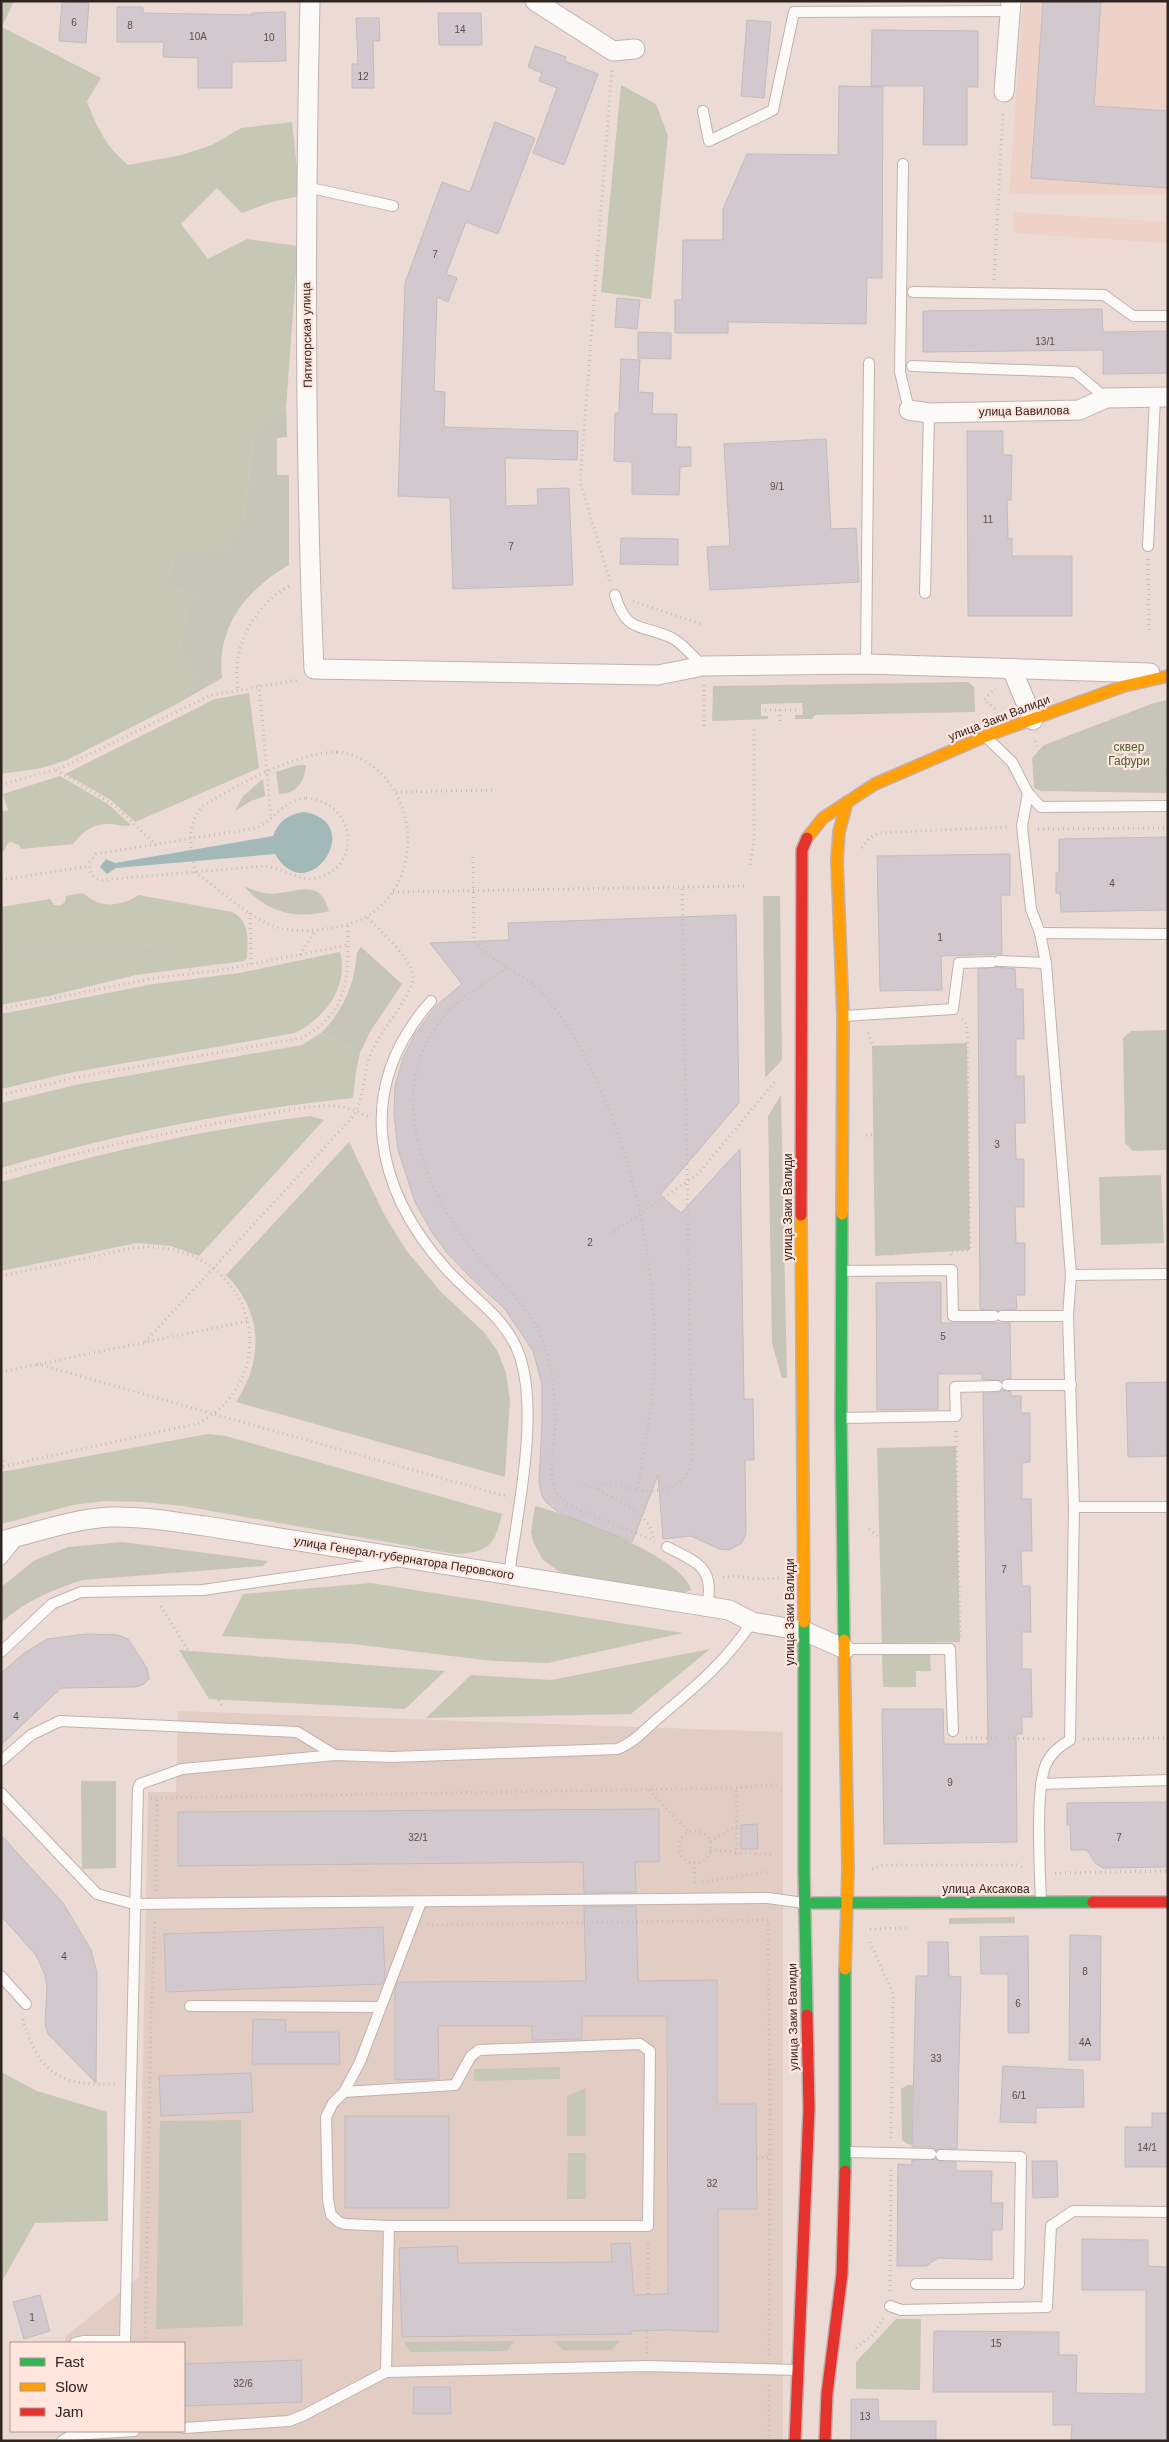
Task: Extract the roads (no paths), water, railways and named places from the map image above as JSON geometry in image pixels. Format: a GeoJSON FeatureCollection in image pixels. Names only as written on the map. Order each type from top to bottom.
{"type":"FeatureCollection","features":[{"type":"Feature","properties":{"kind":"main road","name":"улица Заки Валиди"},"geometry":{"type":"LineString","coordinates":[[795,2441],[796,2370],[809,2109],[805,1903],[800,1061],[802,850],[814,827],[874,784],[986,736],[1124,686],[1168,675]]}},
{"type":"Feature","properties":{"kind":"main road"},"geometry":{"type":"LineString","coordinates":[[825,2441],[827,2394],[842,2274],[846,2152],[846,1903],[848,1870],[841,1418],[843,1016],[837,847],[847,802]]}},
{"type":"Feature","properties":{"kind":"main road","name":"улица Аксакова"},"geometry":{"type":"LineString","coordinates":[[805,1903],[1168,1902]]}},
{"type":"Feature","properties":{"kind":"street","name":"Пятигорская улица"},"geometry":{"type":"LineString","coordinates":[[310,1],[306,187],[310,577],[307,675],[704,675]]}},
{"type":"Feature","properties":{"kind":"street"},"geometry":{"type":"LineString","coordinates":[[535,1],[613,51],[636,49]]}},
{"type":"Feature","properties":{"kind":"street"},"geometry":{"type":"LineString","coordinates":[[1004,92],[1010,6]]}},
{"type":"Feature","properties":{"kind":"street","name":"улица Вавилова"},"geometry":{"type":"LineString","coordinates":[[909,410],[929,413],[1079,410],[1106,398],[1162,398]]}},
{"type":"Feature","properties":{"kind":"street"},"geometry":{"type":"LineString","coordinates":[[704,675],[866,664],[1168,675]]}},
{"type":"Feature","properties":{"kind":"street"},"geometry":{"type":"LineString","coordinates":[[1012,669],[1033,720]]}},
{"type":"Feature","properties":{"kind":"street","name":"улица Генерал-губернатора Перовского"},"geometry":{"type":"LineString","coordinates":[[1,1541],[90,1519],[136,1518],[205,1526],[729,1610],[752,1622],[804,1631],[845,1650]]}},
{"type":"Feature","properties":{"kind":"lane"},"geometry":{"type":"LineString","coordinates":[[703,111],[709,141],[773,110],[794,12],[1010,6]]}},
{"type":"Feature","properties":{"kind":"lane"},"geometry":{"type":"LineString","coordinates":[[903,164],[900,372],[909,410]]}},
{"type":"Feature","properties":{"kind":"lane"},"geometry":{"type":"LineString","coordinates":[[306,187],[393,206]]}},
{"type":"Feature","properties":{"kind":"lane"},"geometry":{"type":"LineString","coordinates":[[913,292],[1104,295],[1133,316],[1168,316]]}},
{"type":"Feature","properties":{"kind":"lane"},"geometry":{"type":"LineString","coordinates":[[866,664],[869,363]]}},
{"type":"Feature","properties":{"kind":"lane"},"geometry":{"type":"LineString","coordinates":[[912,366],[1075,372],[1106,398]]}},
{"type":"Feature","properties":{"kind":"lane"},"geometry":{"type":"LineString","coordinates":[[1148,546],[1162,398]]}},
{"type":"Feature","properties":{"kind":"lane"},"geometry":{"type":"LineString","coordinates":[[925,593],[929,413]]}},
{"type":"Feature","properties":{"kind":"lane"},"geometry":{"type":"LineString","coordinates":[[615,595],[620,614],[633,625],[672,638],[704,675]]}},
{"type":"Feature","properties":{"kind":"lane"},"geometry":{"type":"LineString","coordinates":[[986,736],[1012,762],[1028,793],[1041,807],[1168,806]]}},
{"type":"Feature","properties":{"kind":"lane"},"geometry":{"type":"LineString","coordinates":[[1028,793],[1022,826],[1031,908],[1040,933],[1046,964],[1071,1275],[1068,1316],[1074,1507],[1070,1740],[1060,1746],[1046,1763],[1041,1784],[1041,1903]]}},
{"type":"Feature","properties":{"kind":"lane"},"geometry":{"type":"LineString","coordinates":[[1040,933],[1168,934]]}},
{"type":"Feature","properties":{"kind":"lane"},"geometry":{"type":"LineString","coordinates":[[843,1016],[953,1009],[959,963],[1046,964]]}},
{"type":"Feature","properties":{"kind":"lane"},"geometry":{"type":"LineString","coordinates":[[431,1001],[418,1015],[398,1047],[386,1082],[381,1122],[384,1157],[389,1176],[408,1218],[450,1273],[503,1324],[519,1355],[528,1401],[527,1434],[509,1575]]}},
{"type":"Feature","properties":{"kind":"lane"},"geometry":{"type":"LineString","coordinates":[[841,1271],[952,1270],[953,1316],[1068,1316]]}},
{"type":"Feature","properties":{"kind":"lane"},"geometry":{"type":"LineString","coordinates":[[1071,1275],[1168,1274]]}},
{"type":"Feature","properties":{"kind":"lane"},"geometry":{"type":"LineString","coordinates":[[841,1418],[956,1416],[955,1387],[1071,1385]]}},
{"type":"Feature","properties":{"kind":"lane"},"geometry":{"type":"LineString","coordinates":[[1074,1507],[1168,1507]]}},
{"type":"Feature","properties":{"kind":"lane"},"geometry":{"type":"LineString","coordinates":[[1,1560],[21,1536]]}},
{"type":"Feature","properties":{"kind":"lane"},"geometry":{"type":"LineString","coordinates":[[667,1546],[703,1567],[710,1583],[707,1606]]}},
{"type":"Feature","properties":{"kind":"lane"},"geometry":{"type":"LineString","coordinates":[[1,1652],[52,1604],[81,1592],[203,1590],[360,1568],[404,1559]]}},
{"type":"Feature","properties":{"kind":"lane"},"geometry":{"type":"LineString","coordinates":[[79,2342],[124,2341],[134,1904],[138,1789],[143,1781],[182,1769],[335,1755],[392,1757],[617,1749],[633,1740],[710,1675],[728,1656],[752,1622]]}},
{"type":"Feature","properties":{"kind":"lane"},"geometry":{"type":"LineString","coordinates":[[845,1650],[950,1649],[953,1731]]}},
{"type":"Feature","properties":{"kind":"lane"},"geometry":{"type":"LineString","coordinates":[[1,1761],[31,1735],[60,1721],[297,1732],[335,1755]]}},
{"type":"Feature","properties":{"kind":"lane"},"geometry":{"type":"LineString","coordinates":[[1041,1784],[1168,1780]]}},
{"type":"Feature","properties":{"kind":"lane"},"geometry":{"type":"LineString","coordinates":[[1,1793],[97,1894],[134,1904],[768,1898],[805,1903]]}},
{"type":"Feature","properties":{"kind":"lane"},"geometry":{"type":"LineString","coordinates":[[344,2092],[455,2085],[471,2056],[479,2050],[644,2045],[651,2056],[648,2226],[389,2226],[345,2224],[339,2222],[331,2215],[328,2200],[326,2117],[333,2103],[344,2092],[360,2062],[379,2007],[421,1902]]}},
{"type":"Feature","properties":{"kind":"lane"},"geometry":{"type":"LineString","coordinates":[[1,1976],[26,2004]]}},
{"type":"Feature","properties":{"kind":"lane"},"geometry":{"type":"LineString","coordinates":[[190,2006],[379,2007]]}},
{"type":"Feature","properties":{"kind":"lane"},"geometry":{"type":"LineString","coordinates":[[846,2152],[1021,2157],[1019,2284],[916,2284]]}},
{"type":"Feature","properties":{"kind":"lane"},"geometry":{"type":"LineString","coordinates":[[890,2306],[901,2310],[1047,2307],[1051,2226],[1073,2211],[1168,2212]]}},
{"type":"Feature","properties":{"kind":"lane"},"geometry":{"type":"LineString","coordinates":[[386,2372],[389,2226]]}},
{"type":"Feature","properties":{"kind":"lane"},"geometry":{"type":"LineString","coordinates":[[185,2428],[288,2420],[304,2415],[386,2372],[647,2366],[796,2370]]}},
{"type":"Feature","properties":{"kind":"lane"},"geometry":{"type":"LineString","coordinates":[[62,2441],[72,2433],[103,2432]]}},
{"type":"Feature","properties":{"kind":"water"},"geometry":{"type":"Polygon","coordinates":[[[304,812],[322,819],[331,831],[332,845],[326,858],[316,868],[302,873],[288,869],[275,854],[116,868],[107,874],[100,867],[106,859],[115,863],[273,836],[284,820],[304,812]]]}},
{"type":"Feature","properties":{"kind":"park label","name":"сквер Гафури"},"geometry":{"type":"Point","coordinates":[1129,754]}}]}
